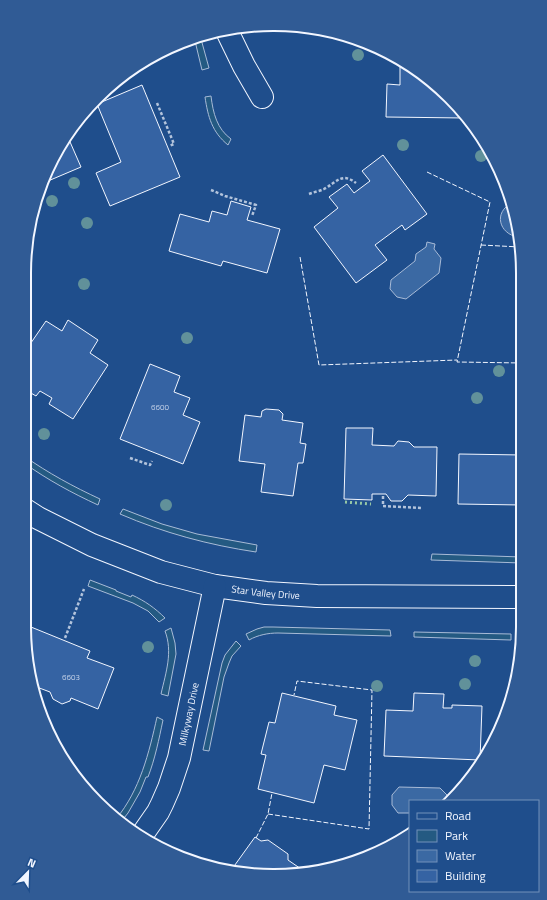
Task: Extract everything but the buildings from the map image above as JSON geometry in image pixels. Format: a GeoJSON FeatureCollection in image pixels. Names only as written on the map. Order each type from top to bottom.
{"type":"FeatureCollection","features":[{"type":"Feature","properties":{"kind":"street"},"geometry":{"type":"LineString","coordinates":[[229,35],[262,97]]}},
{"type":"Feature","properties":{"kind":"street","name":"Star Valley Drive"},"geometry":{"type":"LineString","coordinates":[[31,514],[99,547],[161,572],[215,586],[266,593],[317,596],[516,597]]}},
{"type":"Feature","properties":{"kind":"street","name":"Milkyway Drive"},"geometry":{"type":"LineString","coordinates":[[144,832],[154,819],[162,804],[179,758],[215,586]]}},
{"type":"Feature","properties":{"kind":"path"},"geometry":{"type":"LineString","coordinates":[[157,103],[174,144],[169,146]]}},
{"type":"Feature","properties":{"kind":"path"},"geometry":{"type":"LineString","coordinates":[[309,194],[324,189],[340,178],[351,179],[356,183]]}},
{"type":"Feature","properties":{"kind":"path"},"geometry":{"type":"LineString","coordinates":[[211,190],[225,196],[256,205],[252,216]]}},
{"type":"Feature","properties":{"kind":"path"},"geometry":{"type":"LineString","coordinates":[[130,458],[150,466],[152,461]]}},
{"type":"Feature","properties":{"kind":"path"},"geometry":{"type":"LineString","coordinates":[[383,496],[383,506],[422,508]]}},
{"type":"Feature","properties":{"kind":"path"},"geometry":{"type":"LineString","coordinates":[[66,638],[84,589]]}},
{"type":"Feature","properties":{"kind":"green space"},"geometry":{"type":"Polygon","coordinates":[[[202,42],[209,68],[202,70],[196,44],[202,42]]]}},
{"type":"Feature","properties":{"kind":"green space"},"geometry":{"type":"Polygon","coordinates":[[[211,96],[216,120],[222,130],[231,139],[228,145],[218,135],[209,118],[205,97],[211,96]]]}},
{"type":"Feature","properties":{"kind":"green space"},"geometry":{"type":"Polygon","coordinates":[[[31,461],[61,479],[100,499],[98,505],[60,486],[31,468],[31,461]]]}},
{"type":"Feature","properties":{"kind":"green space"},"geometry":{"type":"Polygon","coordinates":[[[123,509],[162,524],[197,534],[257,545],[256,552],[221,546],[170,533],[120,514],[123,509]]]}},
{"type":"Feature","properties":{"kind":"green space"},"geometry":{"type":"Polygon","coordinates":[[[432,554],[516,557],[516,563],[431,560],[432,554]]]}},
{"type":"Feature","properties":{"kind":"green space"},"geometry":{"type":"Polygon","coordinates":[[[90,580],[131,597],[132,595],[137,597],[150,605],[165,618],[159,622],[148,611],[133,603],[88,586],[90,580]]]}},
{"type":"Feature","properties":{"kind":"green space"},"geometry":{"type":"Polygon","coordinates":[[[264,627],[390,630],[391,636],[274,633],[249,640],[246,634],[264,627]]]}},
{"type":"Feature","properties":{"kind":"green space"},"geometry":{"type":"Polygon","coordinates":[[[171,628],[176,654],[168,696],[161,694],[169,654],[165,631],[171,628]]]}},
{"type":"Feature","properties":{"kind":"green space"},"geometry":{"type":"Polygon","coordinates":[[[414,632],[511,634],[511,640],[414,637],[414,632]]]}},
{"type":"Feature","properties":{"kind":"green space"},"geometry":{"type":"Polygon","coordinates":[[[236,641],[241,646],[232,656],[224,677],[209,751],[203,750],[222,663],[225,655],[236,641]]]}},
{"type":"Feature","properties":{"kind":"green space"},"geometry":{"type":"Polygon","coordinates":[[[157,717],[163,720],[157,749],[148,777],[146,777],[140,792],[124,818],[120,814],[137,783],[151,744],[157,717]]]}},
{"type":"Feature","properties":{"kind":"water"},"geometry":{"type":"Polygon","coordinates":[[[506,207],[513,235],[506,232],[501,222],[502,212],[506,207]]]}},
{"type":"Feature","properties":{"kind":"water"},"geometry":{"type":"Polygon","coordinates":[[[427,242],[435,244],[434,249],[441,258],[439,273],[406,299],[397,297],[390,289],[391,280],[415,261],[416,254],[426,247],[427,242]]]}},
{"type":"Feature","properties":{"kind":"water"},"geometry":{"type":"Polygon","coordinates":[[[399,787],[440,788],[447,796],[443,800],[409,800],[409,813],[398,813],[392,805],[392,795],[399,787]]]}},
{"type":"Feature","properties":{"kind":"hedge"},"geometry":{"type":"LineString","coordinates":[[345,502],[371,504]]}},
{"type":"Feature","properties":{"kind":"fence"},"geometry":{"type":"LineString","coordinates":[[427,172],[490,202],[457,362],[516,363]]}},
{"type":"Feature","properties":{"kind":"fence"},"geometry":{"type":"LineString","coordinates":[[481,245],[514,247]]}},
{"type":"Feature","properties":{"kind":"fence"},"geometry":{"type":"LineString","coordinates":[[300,257],[319,365],[457,360]]}},
{"type":"Feature","properties":{"kind":"fence"},"geometry":{"type":"LineString","coordinates":[[268,814],[369,829],[372,690],[297,681],[294,695]]}},
{"type":"Feature","properties":{"kind":"fence"},"geometry":{"type":"LineString","coordinates":[[256,838],[268,814],[272,793]]}}]}
